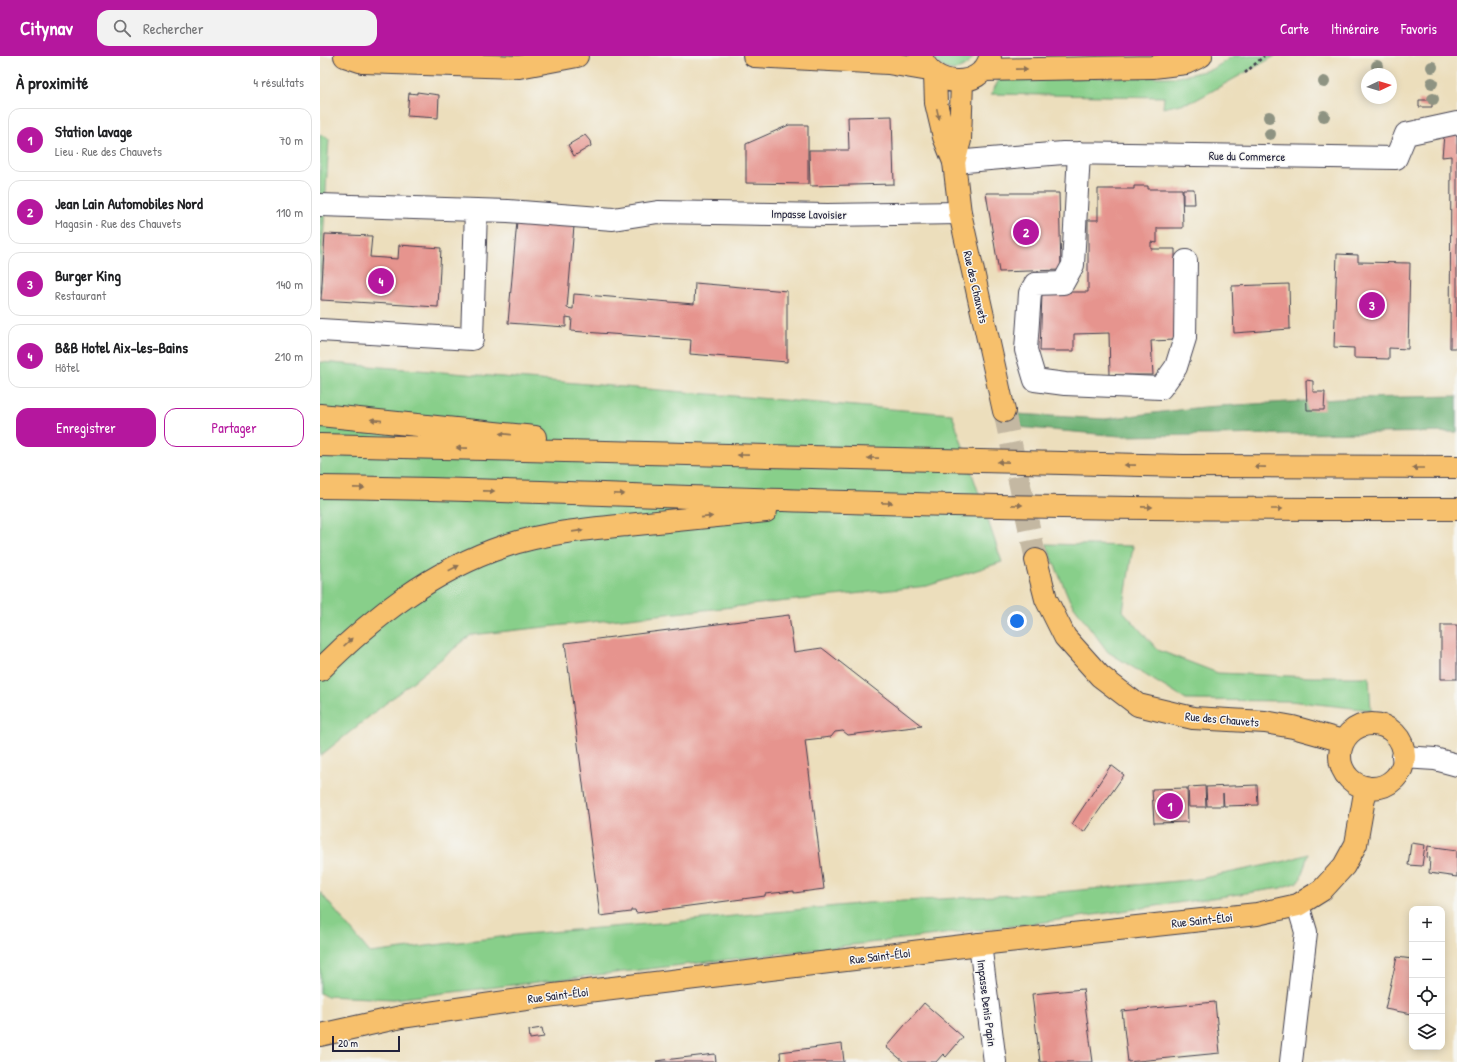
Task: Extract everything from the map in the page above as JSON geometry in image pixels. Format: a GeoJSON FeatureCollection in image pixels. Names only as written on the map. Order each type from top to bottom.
{"type":"FeatureCollection","features":[{"type":"Feature","properties":{"kind":"main road"},"geometry":{"type":"LineString","coordinates":[[345,56],[363,62],[519,67],[577,56]]}},
{"type":"Feature","properties":{"kind":"main road"},"geometry":{"type":"LineString","coordinates":[[754,56],[888,63],[928,67],[952,81],[962,81],[977,75],[987,63],[1153,67],[1186,62],[1201,56]]}},
{"type":"Feature","properties":{"kind":"main road","name":"Rue des Chauvets"},"geometry":{"type":"LineString","coordinates":[[928,67],[944,137],[954,162],[960,213],[1004,411]]}},
{"type":"Feature","properties":{"kind":"main road","name":"Rue des Chauvets"},"geometry":{"type":"LineString","coordinates":[[954,162],[960,140],[962,81]]}},
{"type":"Feature","properties":{"kind":"main road"},"geometry":{"type":"LineString","coordinates":[[320,415],[697,454]]}},
{"type":"Feature","properties":{"kind":"main road"},"geometry":{"type":"LineString","coordinates":[[320,445],[1183,466],[1457,467]]}},
{"type":"Feature","properties":{"kind":"main road"},"geometry":{"type":"LineString","coordinates":[[320,487],[848,502],[1261,509],[1457,508]]}},
{"type":"Feature","properties":{"kind":"main road"},"geometry":{"type":"LineString","coordinates":[[320,670],[362,629],[398,602],[451,569],[506,545],[575,531],[848,502]]}},
{"type":"Feature","properties":{"kind":"main road","name":"Rue des Chauvets"},"geometry":{"type":"LineString","coordinates":[[1036,560],[1046,599],[1065,637],[1100,676],[1138,705],[1193,718],[1265,722],[1293,727],[1343,741]]}},
{"type":"Feature","properties":{"kind":"main road"},"geometry":{"type":"LineString","coordinates":[[1371,724],[1380,724],[1391,730],[1400,740],[1403,758],[1398,774],[1391,781],[1375,788],[1357,784],[1349,778],[1343,770],[1340,761],[1343,741],[1354,728],[1371,724]]}},
{"type":"Feature","properties":{"kind":"main road","name":"Rue Saint-Éloi"},"geometry":{"type":"LineString","coordinates":[[320,1035],[401,1017],[554,995],[980,944],[1257,914],[1298,905],[1322,890],[1344,866],[1356,844],[1366,787]]}},
{"type":"Feature","properties":{"kind":"street","name":"Rue du Commerce"},"geometry":{"type":"LineString","coordinates":[[954,162],[1020,156],[1079,153],[1396,158],[1406,134],[1457,123]]}},
{"type":"Feature","properties":{"kind":"street","name":"Rue du Commerce"},"geometry":{"type":"LineString","coordinates":[[960,140],[1020,156]]}},
{"type":"Feature","properties":{"kind":"street"},"geometry":{"type":"LineString","coordinates":[[1079,153],[1073,265],[1063,283],[1035,284],[1030,293],[1026,350],[1035,380],[1065,384],[1161,388],[1176,367],[1185,338],[1186,261]]}},
{"type":"Feature","properties":{"kind":"street","name":"Impasse Lavoisier"},"geometry":{"type":"LineString","coordinates":[[320,205],[476,210],[613,219],[658,212],[827,215],[960,213]]}},
{"type":"Feature","properties":{"kind":"street"},"geometry":{"type":"LineString","coordinates":[[320,330],[472,339],[476,210]]}},
{"type":"Feature","properties":{"kind":"street"},"geometry":{"type":"LineString","coordinates":[[1403,758],[1435,759],[1457,764]]}},
{"type":"Feature","properties":{"kind":"street"},"geometry":{"type":"LineString","coordinates":[[1291,1062],[1306,932],[1298,905]]}},
{"type":"Feature","properties":{"kind":"street","name":"Impasse Denis Papin"},"geometry":{"type":"LineString","coordinates":[[980,944],[995,1062]]}},
{"type":"Feature","properties":{"kind":"path"},"geometry":{"type":"LineString","coordinates":[[1245,73],[1264,56]]}},
{"type":"Feature","properties":{"kind":"green space"},"geometry":{"type":"Polygon","coordinates":[[[932,56],[974,56],[964,67],[953,70],[942,66],[932,56]]]}},
{"type":"Feature","properties":{"kind":"green space"},"geometry":{"type":"Polygon","coordinates":[[[1233,56],[1275,56],[1194,101],[1163,108],[1164,97],[991,94],[1000,78],[1178,77],[1213,69],[1233,56]]]}},
{"type":"Feature","properties":{"kind":"green space"},"geometry":{"type":"Polygon","coordinates":[[[320,134],[329,139],[320,292],[320,134]]]}},
{"type":"Feature","properties":{"kind":"green space"},"geometry":{"type":"Polygon","coordinates":[[[320,362],[952,414],[1002,562],[927,586],[471,635],[320,756],[320,362]]]}},
{"type":"Feature","properties":{"kind":"green space"},"geometry":{"type":"Polygon","coordinates":[[[1457,396],[1457,432],[1120,436],[1017,427],[1016,414],[1105,419],[1203,407],[1356,398],[1457,396]]]}},
{"type":"Feature","properties":{"kind":"green space"},"geometry":{"type":"Polygon","coordinates":[[[1046,544],[1133,546],[1123,611],[1158,650],[1218,673],[1312,677],[1369,677],[1371,710],[1290,701],[1186,700],[1108,652],[1070,601],[1046,544]]]}},
{"type":"Feature","properties":{"kind":"green space"},"geometry":{"type":"Polygon","coordinates":[[[1308,854],[1300,881],[1281,888],[1038,923],[394,999],[325,996],[320,993],[320,892],[370,953],[525,934],[672,922],[868,903],[1048,893],[1199,879],[1286,861],[1308,854]]]}},
{"type":"Feature","properties":{"kind":"building"},"geometry":{"type":"Polygon","coordinates":[[[417,92],[439,95],[438,118],[407,116],[409,93],[417,94],[417,92]]]}},
{"type":"Feature","properties":{"kind":"building"},"geometry":{"type":"Polygon","coordinates":[[[1419,100],[1432,100],[1432,107],[1419,107],[1419,100]]]}},
{"type":"Feature","properties":{"kind":"building"},"geometry":{"type":"Polygon","coordinates":[[[892,116],[894,184],[810,186],[809,150],[849,150],[848,117],[892,116]]]}},
{"type":"Feature","properties":{"kind":"building"},"geometry":{"type":"Polygon","coordinates":[[[789,125],[808,125],[808,184],[746,183],[746,144],[789,125]]]}},
{"type":"Feature","properties":{"kind":"building"},"geometry":{"type":"Polygon","coordinates":[[[585,135],[590,141],[591,146],[574,156],[568,145],[585,135]]]}},
{"type":"Feature","properties":{"kind":"building"},"geometry":{"type":"Polygon","coordinates":[[[1444,135],[1457,135],[1457,348],[1450,348],[1451,156],[1442,157],[1444,135]]]}},
{"type":"Feature","properties":{"kind":"building"},"geometry":{"type":"Polygon","coordinates":[[[1134,186],[1148,186],[1148,189],[1182,189],[1183,228],[1157,228],[1157,243],[1151,242],[1151,249],[1175,249],[1175,340],[1151,341],[1153,375],[1110,375],[1109,333],[1074,334],[1074,351],[1040,351],[1042,292],[1088,292],[1088,220],[1098,220],[1098,189],[1134,189],[1134,186]]]}},
{"type":"Feature","properties":{"kind":"building"},"geometry":{"type":"Polygon","coordinates":[[[1183,189],[1194,189],[1195,204],[1183,204],[1183,189]]]}},
{"type":"Feature","properties":{"kind":"building"},"geometry":{"type":"Polygon","coordinates":[[[986,193],[1059,193],[1061,270],[999,272],[986,193]]]}},
{"type":"Feature","properties":{"kind":"building"},"geometry":{"type":"Polygon","coordinates":[[[517,221],[574,226],[567,308],[573,309],[574,294],[694,304],[695,283],[787,291],[787,362],[690,354],[691,340],[571,331],[572,318],[566,317],[566,327],[508,323],[517,221]]]}},
{"type":"Feature","properties":{"kind":"building"},"geometry":{"type":"Polygon","coordinates":[[[325,234],[372,236],[370,257],[398,259],[399,245],[441,248],[438,307],[321,300],[325,234]]]}},
{"type":"Feature","properties":{"kind":"building"},"geometry":{"type":"Polygon","coordinates":[[[1337,254],[1358,255],[1358,262],[1410,263],[1408,349],[1389,348],[1389,359],[1354,358],[1354,348],[1334,347],[1337,254]]]}},
{"type":"Feature","properties":{"kind":"building"},"geometry":{"type":"Polygon","coordinates":[[[1289,284],[1290,329],[1234,333],[1232,286],[1289,284]]]}},
{"type":"Feature","properties":{"kind":"building"},"geometry":{"type":"Polygon","coordinates":[[[1306,380],[1313,381],[1313,392],[1325,392],[1324,410],[1307,410],[1306,380]]]}},
{"type":"Feature","properties":{"kind":"building"},"geometry":{"type":"Polygon","coordinates":[[[789,615],[794,652],[822,648],[922,726],[848,735],[843,731],[835,732],[831,737],[805,740],[824,889],[794,893],[794,891],[765,894],[765,896],[636,913],[635,910],[631,910],[631,912],[600,916],[565,643],[789,615]]]}},
{"type":"Feature","properties":{"kind":"building"},"geometry":{"type":"Polygon","coordinates":[[[1441,625],[1457,625],[1457,679],[1441,679],[1441,625]]]}},
{"type":"Feature","properties":{"kind":"building"},"geometry":{"type":"Polygon","coordinates":[[[1111,765],[1124,775],[1084,832],[1072,824],[1111,765]]]}},
{"type":"Feature","properties":{"kind":"building"},"geometry":{"type":"Polygon","coordinates":[[[1257,785],[1258,805],[1224,806],[1223,793],[1223,806],[1207,806],[1206,787],[1257,785]]]}},
{"type":"Feature","properties":{"kind":"building"},"geometry":{"type":"Polygon","coordinates":[[[1205,786],[1206,807],[1189,807],[1188,787],[1205,786]]]}},
{"type":"Feature","properties":{"kind":"building"},"geometry":{"type":"Polygon","coordinates":[[[1187,788],[1188,822],[1154,823],[1152,789],[1187,788]]]}},
{"type":"Feature","properties":{"kind":"building"},"geometry":{"type":"Polygon","coordinates":[[[1411,843],[1425,845],[1422,866],[1408,865],[1411,843]]]}},
{"type":"Feature","properties":{"kind":"building"},"geometry":{"type":"Polygon","coordinates":[[[1428,846],[1457,850],[1457,877],[1429,873],[1430,858],[1427,857],[1428,846]]]}},
{"type":"Feature","properties":{"kind":"building"},"geometry":{"type":"Polygon","coordinates":[[[1397,957],[1409,959],[1409,1013],[1385,1009],[1397,957]]]}},
{"type":"Feature","properties":{"kind":"building"},"geometry":{"type":"Polygon","coordinates":[[[1083,989],[1093,1062],[1040,1062],[1032,994],[1083,989]]]}},
{"type":"Feature","properties":{"kind":"building"},"geometry":{"type":"Polygon","coordinates":[[[1215,1002],[1220,1053],[1128,1062],[1122,1011],[1215,1002]]]}},
{"type":"Feature","properties":{"kind":"building"},"geometry":{"type":"Polygon","coordinates":[[[924,1003],[963,1037],[946,1057],[943,1054],[936,1062],[904,1062],[886,1047],[924,1003]]]}},
{"type":"Feature","properties":{"kind":"building"},"geometry":{"type":"Polygon","coordinates":[[[542,1028],[544,1037],[530,1039],[529,1030],[542,1028]]]}},
{"type":"Feature","properties":{"kind":"building"},"geometry":{"type":"Polygon","coordinates":[[[842,1044],[844,1062],[781,1062],[780,1052],[842,1044]]]}},
{"type":"Feature","properties":{"kind":"building"},"geometry":{"type":"Polygon","coordinates":[[[715,1054],[716,1062],[656,1061],[715,1054]]]}},
{"type":"Feature","properties":{"kind":"tunnel"},"geometry":{"type":"LineString","coordinates":[[1004,411],[1036,560]]}},
{"type":"Feature","properties":{"kind":"place","name":"Jean Lain Automobiles Nord"},"geometry":{"type":"Point","coordinates":[1026,232]}},
{"type":"Feature","properties":{"kind":"place","name":"B&B Hotel Aix-les-Bains"},"geometry":{"type":"Point","coordinates":[381,281]}},
{"type":"Feature","properties":{"kind":"place","name":"Burger King"},"geometry":{"type":"Point","coordinates":[1372,305]}},
{"type":"Feature","properties":{"kind":"place","name":"Station lavage"},"geometry":{"type":"Point","coordinates":[1170,806]}}]}
